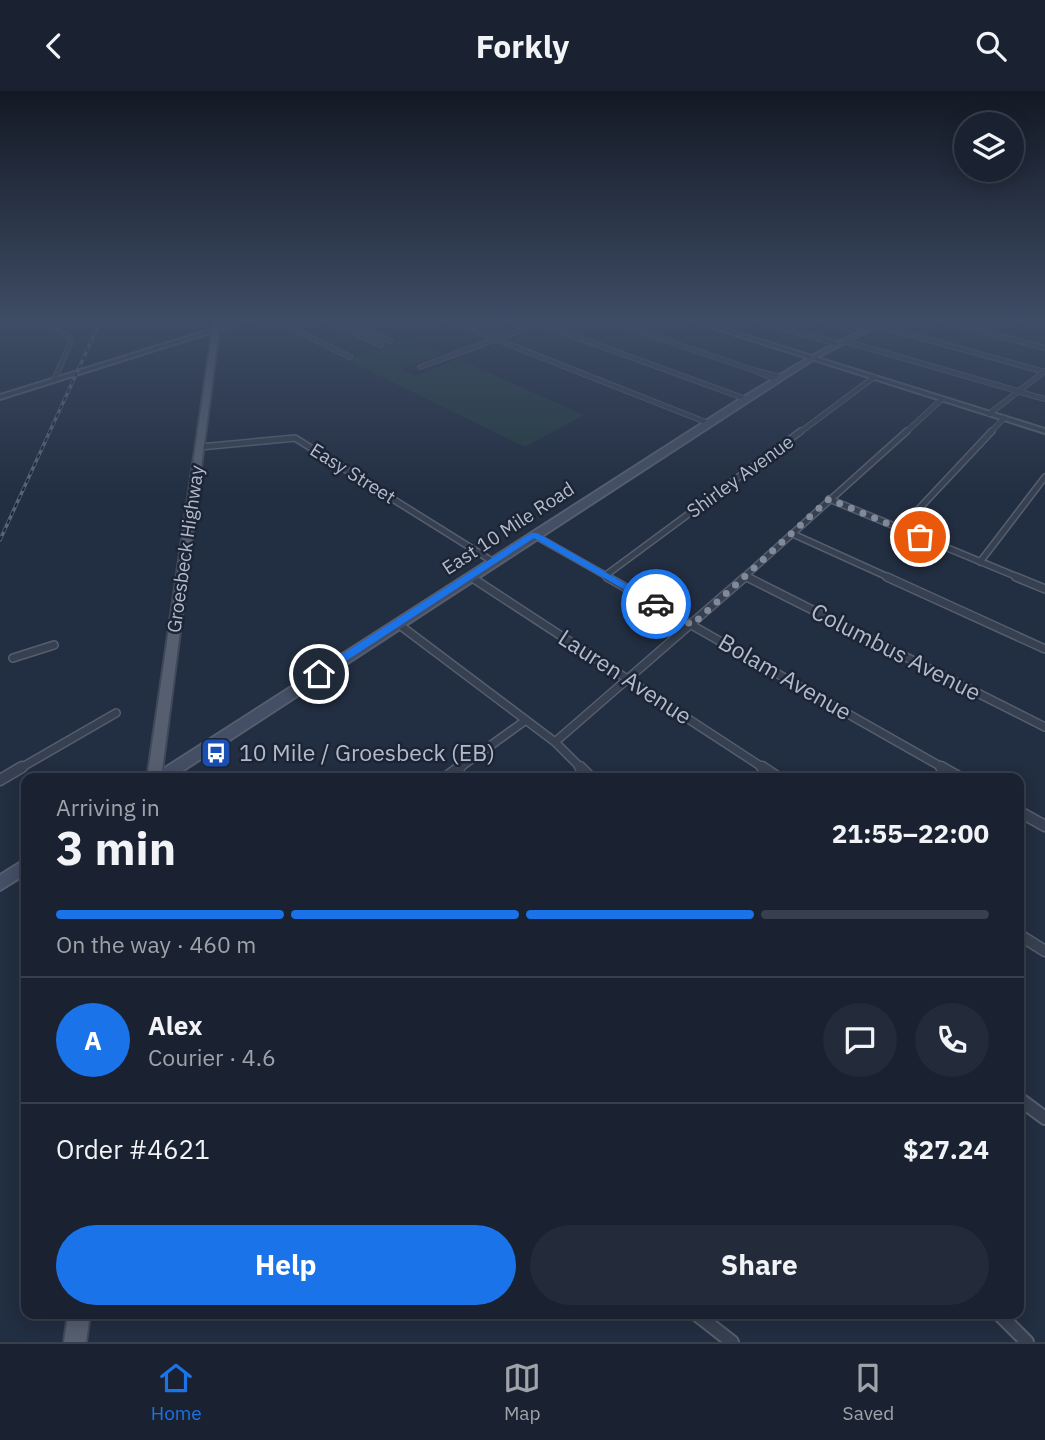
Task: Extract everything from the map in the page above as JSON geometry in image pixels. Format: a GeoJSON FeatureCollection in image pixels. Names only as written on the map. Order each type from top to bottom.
{"type":"FeatureCollection","features":[{"type":"Feature","properties":{"kind":"main road","name":"Groesbeck Highway"},"geometry":{"type":"LineString","coordinates":[[158,773],[209,378]]}},
{"type":"Feature","properties":{"kind":"main road","name":"East 10 Mile Road"},"geometry":{"type":"LineString","coordinates":[[166,773],[778,378]]}},
{"type":"Feature","properties":{"kind":"main road"},"geometry":{"type":"LineString","coordinates":[[0,883],[21,869]]}},
{"type":"Feature","properties":{"kind":"main road"},"geometry":{"type":"LineString","coordinates":[[75,1342],[78,1319]]}},
{"type":"Feature","properties":{"kind":"street"},"geometry":{"type":"LineString","coordinates":[[0,397],[59,378]]}},
{"type":"Feature","properties":{"kind":"street"},"geometry":{"type":"LineString","coordinates":[[595,378],[708,423]]}},
{"type":"Feature","properties":{"kind":"street"},"geometry":{"type":"LineString","coordinates":[[690,378],[746,399]]}},
{"type":"Feature","properties":{"kind":"street","name":"Shirley Avenue"},"geometry":{"type":"LineString","coordinates":[[606,575],[872,378]]}},
{"type":"Feature","properties":{"kind":"street"},"geometry":{"type":"LineString","coordinates":[[878,378],[1045,431]]}},
{"type":"Feature","properties":{"kind":"street"},"geometry":{"type":"LineString","coordinates":[[972,378],[1045,399]]}},
{"type":"Feature","properties":{"kind":"street"},"geometry":{"type":"LineString","coordinates":[[989,414],[1034,378]]}},
{"type":"Feature","properties":{"kind":"street"},"geometry":{"type":"LineString","coordinates":[[555,742],[692,625],[942,399]]}},
{"type":"Feature","properties":{"kind":"street"},"geometry":{"type":"LineString","coordinates":[[900,529],[1004,418]]}},
{"type":"Feature","properties":{"kind":"street","name":"Easy Street"},"geometry":{"type":"LineString","coordinates":[[200,447],[295,438],[492,561]]}},
{"type":"Feature","properties":{"kind":"street"},"geometry":{"type":"LineString","coordinates":[[980,562],[1045,477]]}},
{"type":"Feature","properties":{"kind":"street"},"geometry":{"type":"LineString","coordinates":[[829,499],[1045,589]]}},
{"type":"Feature","properties":{"kind":"street"},"geometry":{"type":"LineString","coordinates":[[793,534],[1045,649]]}},
{"type":"Feature","properties":{"kind":"street","name":"Bolam Avenue"},"geometry":{"type":"LineString","coordinates":[[534,535],[951,773]]}},
{"type":"Feature","properties":{"kind":"street","name":"Lauren Avenue"},"geometry":{"type":"LineString","coordinates":[[470,576],[771,773]]}},
{"type":"Feature","properties":{"kind":"street","name":"Columbus Avenue"},"geometry":{"type":"LineString","coordinates":[[746,576],[1045,727]]}},
{"type":"Feature","properties":{"kind":"street"},"geometry":{"type":"LineString","coordinates":[[397,623],[555,742],[586,773]]}},
{"type":"Feature","properties":{"kind":"street"},"geometry":{"type":"LineString","coordinates":[[13,658],[54,645]]}},
{"type":"Feature","properties":{"kind":"street"},"geometry":{"type":"LineString","coordinates":[[0,780],[116,713]]}},
{"type":"Feature","properties":{"kind":"street"},"geometry":{"type":"LineString","coordinates":[[451,773],[526,720]]}},
{"type":"Feature","properties":{"kind":"street"},"geometry":{"type":"LineString","coordinates":[[1024,814],[1045,826]]}},
{"type":"Feature","properties":{"kind":"street"},"geometry":{"type":"LineString","coordinates":[[1024,938],[1045,951]]}},
{"type":"Feature","properties":{"kind":"street"},"geometry":{"type":"LineString","coordinates":[[1024,1102],[1045,1118]]}},
{"type":"Feature","properties":{"kind":"street"},"geometry":{"type":"LineString","coordinates":[[702,1319],[732,1342]]}},
{"type":"Feature","properties":{"kind":"street"},"geometry":{"type":"LineString","coordinates":[[1004,1319],[1027,1342]]}},
{"type":"Feature","properties":{"kind":"green space"},"geometry":{"type":"Polygon","coordinates":[[[385,378],[502,378],[584,415],[525,447],[385,378]]]}},
{"type":"Feature","properties":{"kind":"railway"},"geometry":{"type":"LineString","coordinates":[[0,540],[74,378]]}},
{"type":"Feature","properties":{"kind":"way so far"},"geometry":{"type":"LineString","coordinates":[[656,604],[692,625],[829,499],[920,537]]}},
{"type":"Feature","properties":{"kind":"place","name":"10 Mile / Groesbeck (EB)"},"geometry":{"type":"Point","coordinates":[216,753]}},
{"type":"Feature","properties":{"kind":"route"},"geometry":{"type":"LineString","coordinates":[[319,674],[534,535],[656,604]]}}]}
